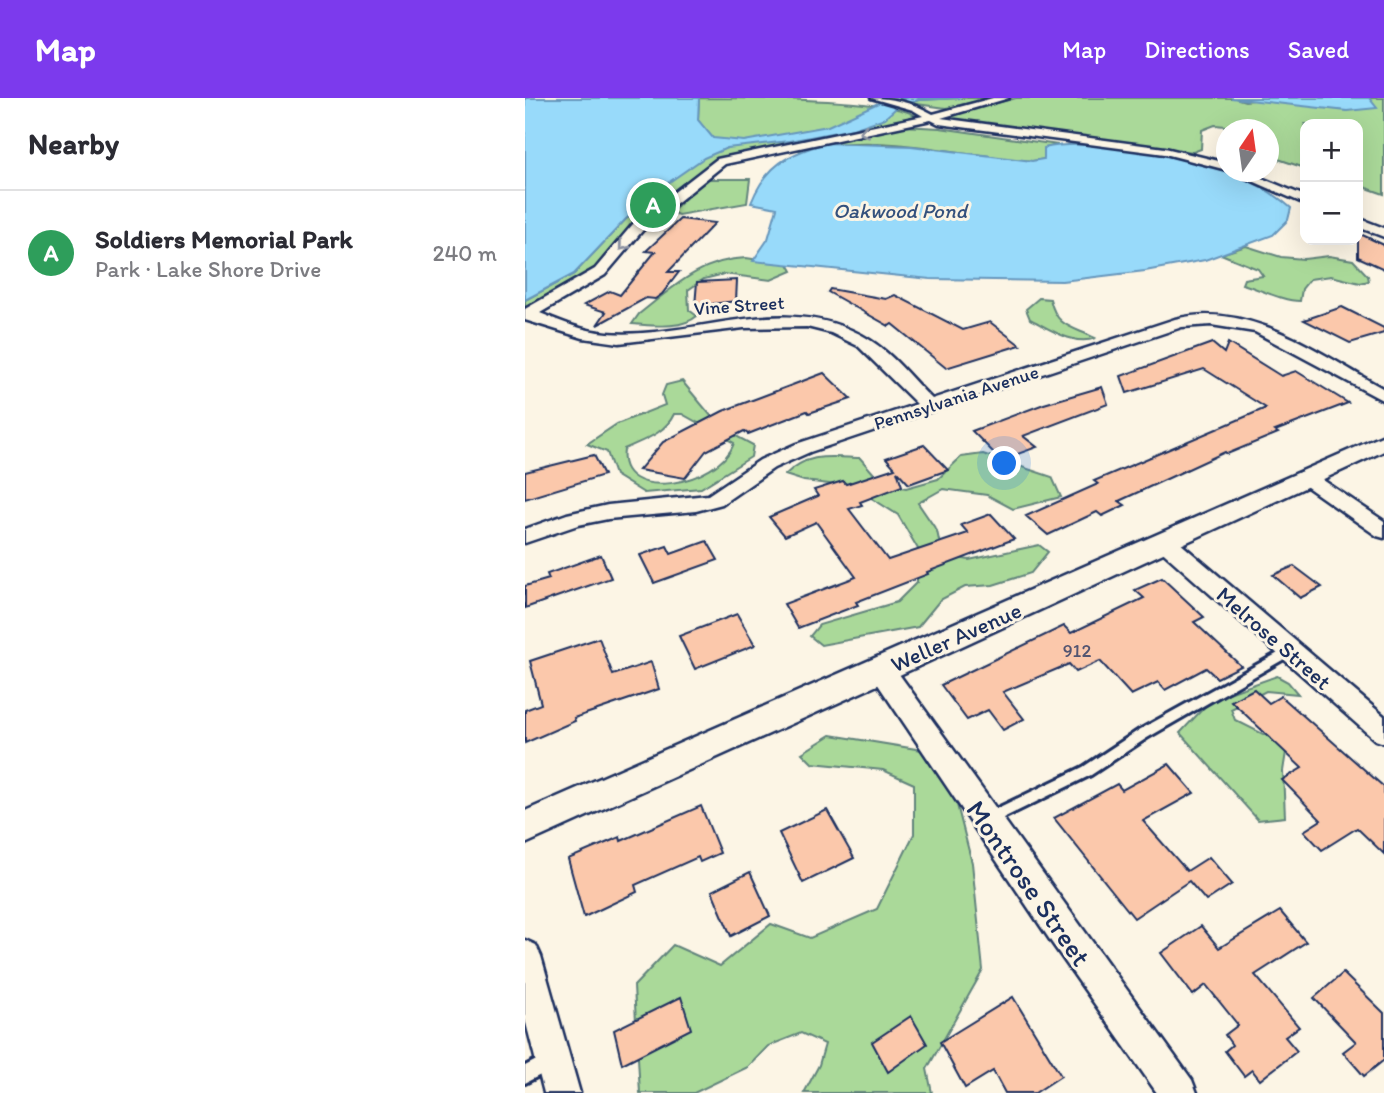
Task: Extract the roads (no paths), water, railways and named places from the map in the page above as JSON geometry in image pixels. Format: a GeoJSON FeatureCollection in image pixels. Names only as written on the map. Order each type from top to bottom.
{"type":"FeatureCollection","features":[{"type":"Feature","properties":{"kind":"street"},"geometry":{"type":"LineString","coordinates":[[526,314],[578,287],[600,272],[638,227],[721,161],[1004,98]]}},
{"type":"Feature","properties":{"kind":"street"},"geometry":{"type":"LineString","coordinates":[[880,99],[905,105],[939,121],[1165,151],[1216,164]]}},
{"type":"Feature","properties":{"kind":"street"},"geometry":{"type":"LineString","coordinates":[[1262,182],[1300,198]]}},
{"type":"Feature","properties":{"kind":"street"},"geometry":{"type":"LineString","coordinates":[[1363,224],[1384,233]]}},
{"type":"Feature","properties":{"kind":"street","name":"Vine Street"},"geometry":{"type":"LineString","coordinates":[[526,314],[576,333],[619,338],[751,322],[797,322],[817,326],[840,332],[864,343],[929,406]]}},
{"type":"Feature","properties":{"kind":"street","name":"Pennsylvania Avenue"},"geometry":{"type":"LineString","coordinates":[[525,536],[574,519],[608,512],[696,505],[715,500],[767,464],[803,448],[1180,322],[1211,320],[1259,328],[1384,396]]}},
{"type":"Feature","properties":{"kind":"street","name":"Weller Avenue"},"geometry":{"type":"LineString","coordinates":[[525,828],[882,670],[1384,442]]}},
{"type":"Feature","properties":{"kind":"street"},"geometry":{"type":"LineString","coordinates":[[1307,478],[1384,531]]}},
{"type":"Feature","properties":{"kind":"street","name":"Melrose Street"},"geometry":{"type":"LineString","coordinates":[[1165,542],[1384,732]]}},
{"type":"Feature","properties":{"kind":"street","name":"Montrose Street"},"geometry":{"type":"LineString","coordinates":[[882,670],[1179,1093]]}},
{"type":"Feature","properties":{"kind":"street"},"geometry":{"type":"LineString","coordinates":[[525,956],[539,1067],[562,1093]]}},
{"type":"Feature","properties":{"kind":"lane"},"geometry":{"type":"LineString","coordinates":[[985,820],[1087,771],[1143,734],[1289,651]]}},
{"type":"Feature","properties":{"kind":"water"},"geometry":{"type":"Polygon","coordinates":[[[525,98],[699,98],[698,120],[713,138],[744,141],[828,126],[889,98],[961,98],[918,100],[896,108],[885,118],[853,129],[789,141],[727,148],[704,158],[655,192],[648,203],[626,219],[574,274],[525,300],[525,98]]]}},
{"type":"Feature","properties":{"kind":"water"},"geometry":{"type":"Polygon","coordinates":[[[1231,98],[1369,98],[1377,108],[1347,111],[1231,98]]]}},
{"type":"Feature","properties":{"kind":"water","name":"Oakwood Pond"},"geometry":{"type":"Polygon","coordinates":[[[826,143],[911,146],[1032,161],[1044,159],[1044,148],[1064,145],[1114,147],[1168,156],[1216,169],[1216,182],[1251,182],[1291,208],[1288,220],[1273,235],[1205,260],[1145,271],[1062,281],[930,279],[753,261],[768,239],[777,208],[751,203],[771,170],[800,152],[826,143]]]}},
{"type":"Feature","properties":{"kind":"place","name":"Soldiers Memorial Park"},"geometry":{"type":"Point","coordinates":[653,205]}}]}
